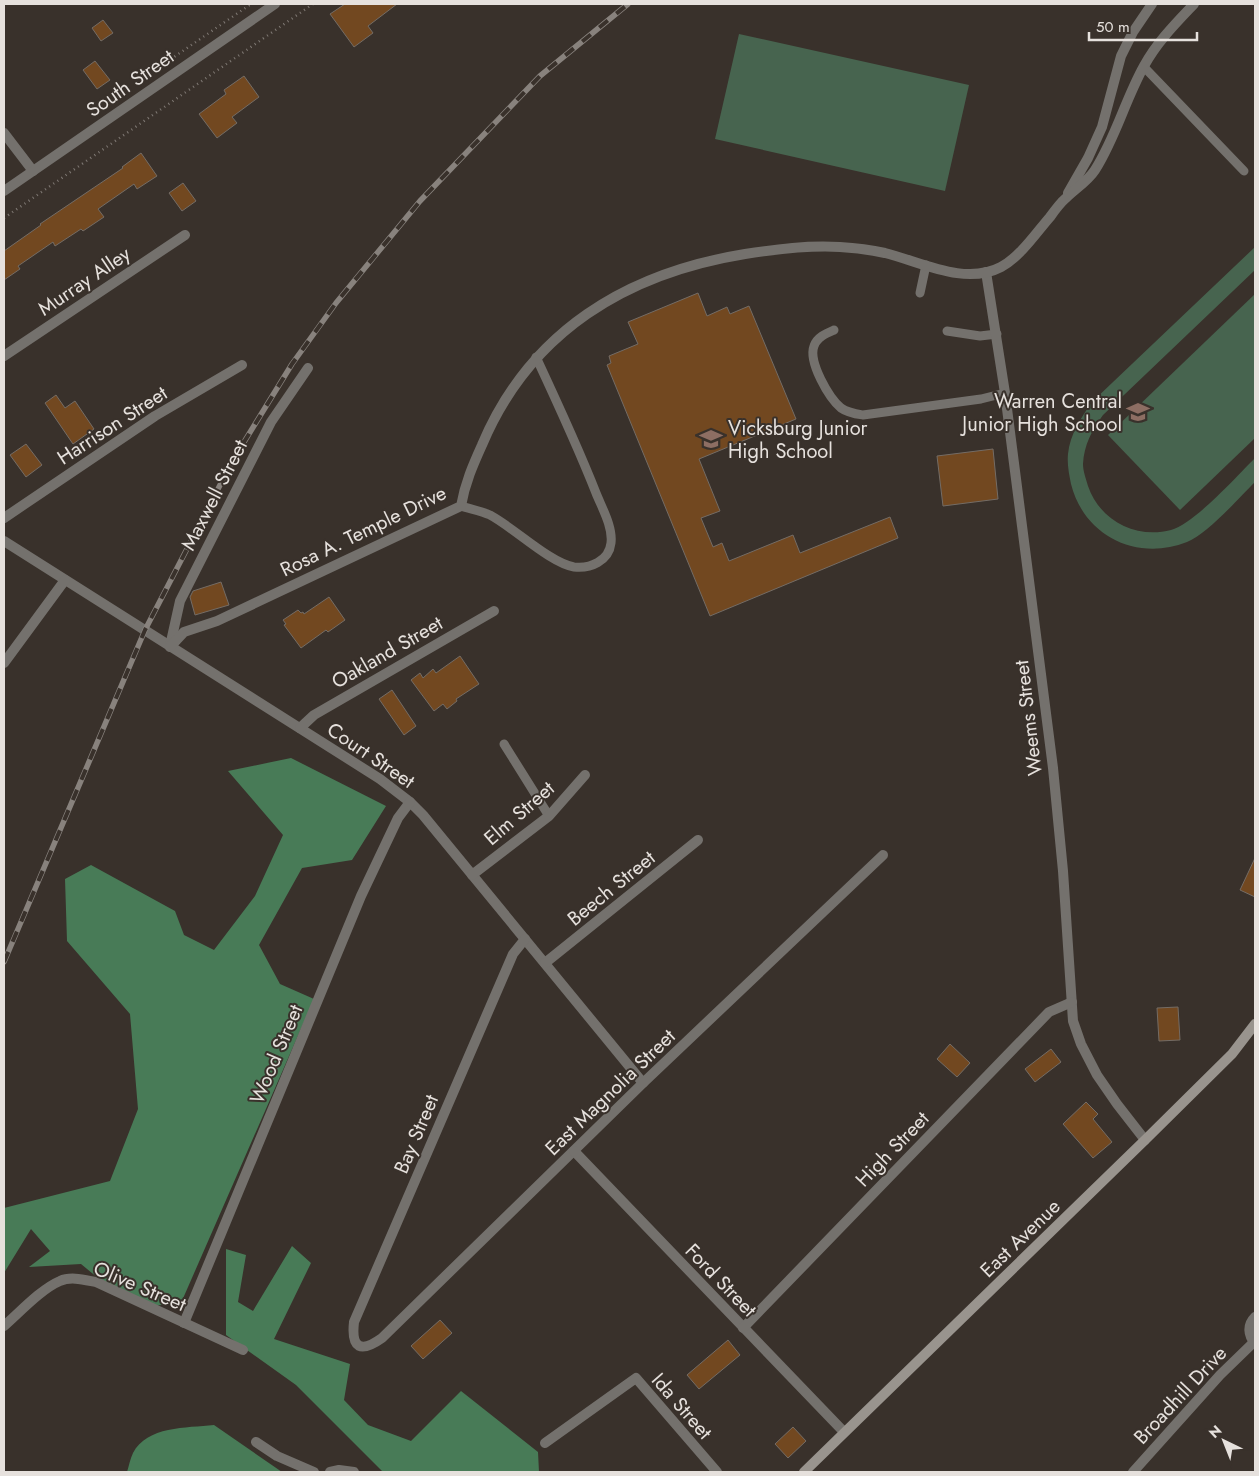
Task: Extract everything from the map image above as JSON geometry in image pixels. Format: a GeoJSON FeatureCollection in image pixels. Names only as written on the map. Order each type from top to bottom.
{"type":"FeatureCollection","features":[{"type":"Feature","properties":{"kind":"street","name":"South Street"},"geometry":{"type":"LineString","coordinates":[[4,191],[275,4]]}},
{"type":"Feature","properties":{"kind":"street","name":"Rosa A. Temple Drive"},"geometry":{"type":"LineString","coordinates":[[1064,200],[1088,158],[1102,127],[1121,56],[1133,32],[1152,4]]}},
{"type":"Feature","properties":{"kind":"street","name":"Rosa A. Temple Drive"},"geometry":{"type":"LineString","coordinates":[[170,647],[184,632],[216,621],[461,506],[464,486],[487,432],[506,397],[536,357],[568,328],[600,304],[642,284],[716,259],[806,246],[883,253],[954,272],[972,274],[1000,268],[1028,243],[1064,200],[1093,174],[1108,149],[1144,67],[1156,48],[1194,4]]}},
{"type":"Feature","properties":{"kind":"street"},"geometry":{"type":"LineString","coordinates":[[4,133],[34,171]]}},
{"type":"Feature","properties":{"kind":"street","name":"Murray Alley"},"geometry":{"type":"LineString","coordinates":[[4,356],[185,235]]}},
{"type":"Feature","properties":{"kind":"street","name":"Weems Street"},"geometry":{"type":"LineString","coordinates":[[986,272],[1005,392],[1052,768],[1063,871],[1073,1021],[1081,1044],[1097,1075],[1146,1140]]}},
{"type":"Feature","properties":{"kind":"street","name":"Harrison Street"},"geometry":{"type":"LineString","coordinates":[[4,518],[155,416],[242,365]]}},
{"type":"Feature","properties":{"kind":"street","name":"Maxwell Street"},"geometry":{"type":"LineString","coordinates":[[170,647],[180,600],[271,422],[308,368]]}},
{"type":"Feature","properties":{"kind":"street","name":"Court Street"},"geometry":{"type":"LineString","coordinates":[[4,541],[380,779],[410,802],[423,815],[643,1083]]}},
{"type":"Feature","properties":{"kind":"street"},"geometry":{"type":"LineString","coordinates":[[4,663],[66,580]]}},
{"type":"Feature","properties":{"kind":"street","name":"Oakland Street"},"geometry":{"type":"LineString","coordinates":[[300,728],[314,715],[494,611]]}},
{"type":"Feature","properties":{"kind":"street","name":"Elm Street"},"geometry":{"type":"LineString","coordinates":[[472,875],[549,816],[585,775]]}},
{"type":"Feature","properties":{"kind":"street","name":"Wood Street"},"geometry":{"type":"LineString","coordinates":[[184,1323],[361,896],[398,818],[410,802]]}},
{"type":"Feature","properties":{"kind":"street","name":"Beech Street"},"geometry":{"type":"LineString","coordinates":[[545,963],[698,840]]}},
{"type":"Feature","properties":{"kind":"street","name":"East Magnolia Street"},"geometry":{"type":"LineString","coordinates":[[358,1346],[368,1347],[382,1338],[643,1083],[883,856]]}},
{"type":"Feature","properties":{"kind":"street","name":"Bay Street"},"geometry":{"type":"LineString","coordinates":[[358,1346],[352,1336],[354,1322],[514,954],[525,939]]}},
{"type":"Feature","properties":{"kind":"street","name":"High Street"},"geometry":{"type":"LineString","coordinates":[[743,1328],[1049,1012],[1072,1002]]}},
{"type":"Feature","properties":{"kind":"street","name":"East Avenue"},"geometry":{"type":"LineString","coordinates":[[804,1472],[1146,1140],[1232,1054],[1255,1024]]}},
{"type":"Feature","properties":{"kind":"street","name":"Ford Street"},"geometry":{"type":"LineString","coordinates":[[574,1151],[844,1432]]}},
{"type":"Feature","properties":{"kind":"street","name":"Olive Street"},"geometry":{"type":"LineString","coordinates":[[4,1326],[61,1280],[78,1279],[96,1282],[243,1350]]}},
{"type":"Feature","properties":{"kind":"street","name":"Broadhill Drive"},"geometry":{"type":"LineString","coordinates":[[1133,1472],[1220,1375],[1255,1343],[1250,1336],[1249,1328],[1255,1318]]}},
{"type":"Feature","properties":{"kind":"street","name":"Ida Street"},"geometry":{"type":"LineString","coordinates":[[545,1443],[636,1378],[717,1472]]}},
{"type":"Feature","properties":{"kind":"street"},"geometry":{"type":"LineString","coordinates":[[256,1442],[277,1456],[314,1472]]}},
{"type":"Feature","properties":{"kind":"street"},"geometry":{"type":"LineString","coordinates":[[330,1472],[339,1470],[354,1472]]}},
{"type":"Feature","properties":{"kind":"lane"},"geometry":{"type":"LineString","coordinates":[[1144,67],[1244,171]]}},
{"type":"Feature","properties":{"kind":"lane"},"geometry":{"type":"LineString","coordinates":[[920,293],[926,265]]}},
{"type":"Feature","properties":{"kind":"lane"},"geometry":{"type":"LineString","coordinates":[[834,330],[824,334],[814,344],[812,352],[814,363],[831,397],[842,408],[851,413],[863,415],[981,399],[1005,392]]}},
{"type":"Feature","properties":{"kind":"lane"},"geometry":{"type":"LineString","coordinates":[[947,331],[980,336],[997,334]]}},
{"type":"Feature","properties":{"kind":"lane"},"geometry":{"type":"LineString","coordinates":[[461,506],[489,515],[559,561],[573,567],[587,567],[598,563],[608,556],[611,543],[610,528],[577,445],[536,357]]}},
{"type":"Feature","properties":{"kind":"lane"},"geometry":{"type":"LineString","coordinates":[[504,744],[549,816]]}},
{"type":"Feature","properties":{"kind":"path"},"geometry":{"type":"LineString","coordinates":[[4,218],[313,4]]}},
{"type":"Feature","properties":{"kind":"green space"},"geometry":{"type":"Polygon","coordinates":[[[739,34],[969,85],[945,191],[715,139],[739,34]]]}},
{"type":"Feature","properties":{"kind":"green space"},"geometry":{"type":"Polygon","coordinates":[[[1255,247],[1255,270],[1103,415],[1089,438],[1083,464],[1088,486],[1101,509],[1110,518],[1121,524],[1145,532],[1171,530],[1181,526],[1215,498],[1255,458],[1255,482],[1204,532],[1187,542],[1150,549],[1132,546],[1115,540],[1100,530],[1088,518],[1078,502],[1071,484],[1068,454],[1077,426],[1092,402],[1255,247]]]}},
{"type":"Feature","properties":{"kind":"green space"},"geometry":{"type":"Polygon","coordinates":[[[1255,294],[1255,438],[1180,510],[1108,435],[1255,294]]]}},
{"type":"Feature","properties":{"kind":"green space"},"geometry":{"type":"Polygon","coordinates":[[[291,758],[386,806],[352,860],[302,868],[259,945],[280,984],[314,999],[181,1303],[152,1306],[121,1297],[81,1264],[29,1267],[50,1251],[31,1229],[4,1273],[4,1208],[110,1181],[138,1109],[130,1014],[67,941],[65,879],[91,865],[175,911],[184,935],[214,950],[255,896],[283,835],[228,771],[291,758]]]}},
{"type":"Feature","properties":{"kind":"green space"},"geometry":{"type":"Polygon","coordinates":[[[292,1246],[311,1263],[274,1339],[350,1364],[344,1400],[368,1425],[411,1441],[461,1391],[538,1452],[539,1472],[383,1472],[296,1385],[226,1335],[226,1249],[246,1255],[238,1302],[253,1311],[292,1246]]]}},
{"type":"Feature","properties":{"kind":"green space"},"geometry":{"type":"Polygon","coordinates":[[[214,1425],[282,1472],[127,1472],[133,1453],[139,1444],[157,1433],[180,1428],[214,1425]]]}},
{"type":"Feature","properties":{"kind":"building"},"geometry":{"type":"Polygon","coordinates":[[[345,4],[397,4],[368,26],[373,33],[354,47],[330,14],[345,4]]]}},
{"type":"Feature","properties":{"kind":"building"},"geometry":{"type":"Polygon","coordinates":[[[103,20],[113,33],[101,41],[92,28],[103,20]]]}},
{"type":"Feature","properties":{"kind":"building"},"geometry":{"type":"Polygon","coordinates":[[[95,61],[110,80],[97,89],[83,70],[95,61]]]}},
{"type":"Feature","properties":{"kind":"building"},"geometry":{"type":"Polygon","coordinates":[[[244,76],[259,97],[232,117],[237,123],[217,138],[199,114],[226,94],[224,90],[244,76]]]}},
{"type":"Feature","properties":{"kind":"building"},"geometry":{"type":"Polygon","coordinates":[[[141,153],[157,176],[137,189],[134,184],[98,209],[104,217],[55,246],[53,242],[18,266],[20,269],[4,280],[4,251],[40,224],[123,168],[141,153]]]}},
{"type":"Feature","properties":{"kind":"building"},"geometry":{"type":"Polygon","coordinates":[[[183,183],[196,201],[182,211],[169,193],[183,183]]]}},
{"type":"Feature","properties":{"kind":"building"},"geometry":{"type":"Polygon","coordinates":[[[698,293],[707,316],[727,307],[730,314],[749,306],[796,419],[699,459],[720,511],[701,518],[713,547],[722,543],[729,561],[793,535],[800,553],[890,517],[898,538],[710,616],[607,365],[611,363],[609,356],[638,344],[628,322],[698,293]]]}},
{"type":"Feature","properties":{"kind":"building"},"geometry":{"type":"Polygon","coordinates":[[[56,395],[65,408],[75,401],[94,429],[73,444],[45,403],[56,395]]]}},
{"type":"Feature","properties":{"kind":"building"},"geometry":{"type":"Polygon","coordinates":[[[26,444],[42,465],[26,477],[10,455],[26,444]]]}},
{"type":"Feature","properties":{"kind":"building"},"geometry":{"type":"Polygon","coordinates":[[[993,449],[998,499],[943,506],[937,456],[993,449]]]}},
{"type":"Feature","properties":{"kind":"building"},"geometry":{"type":"Polygon","coordinates":[[[221,582],[229,605],[195,615],[190,597],[193,591],[221,582]]]}},
{"type":"Feature","properties":{"kind":"building"},"geometry":{"type":"Polygon","coordinates":[[[329,597],[345,620],[328,632],[326,630],[301,648],[284,625],[286,624],[283,620],[298,610],[304,614],[329,597]]]}},
{"type":"Feature","properties":{"kind":"building"},"geometry":{"type":"Polygon","coordinates":[[[460,656],[479,684],[456,699],[457,701],[447,709],[443,704],[434,711],[411,680],[420,673],[423,678],[433,669],[436,673],[460,656]]]}},
{"type":"Feature","properties":{"kind":"building"},"geometry":{"type":"Polygon","coordinates":[[[392,690],[416,726],[404,735],[379,699],[392,690]]]}},
{"type":"Feature","properties":{"kind":"building"},"geometry":{"type":"Polygon","coordinates":[[[1255,858],[1255,897],[1240,890],[1255,858]]]}},
{"type":"Feature","properties":{"kind":"building"},"geometry":{"type":"Polygon","coordinates":[[[1178,1007],[1180,1040],[1159,1041],[1157,1008],[1178,1007]]]}},
{"type":"Feature","properties":{"kind":"building"},"geometry":{"type":"Polygon","coordinates":[[[950,1044],[970,1063],[957,1077],[937,1059],[950,1044]]]}},
{"type":"Feature","properties":{"kind":"building"},"geometry":{"type":"Polygon","coordinates":[[[1051,1049],[1061,1062],[1035,1082],[1025,1069],[1051,1049]]]}},
{"type":"Feature","properties":{"kind":"building"},"geometry":{"type":"Polygon","coordinates":[[[1086,1102],[1098,1114],[1093,1119],[1112,1142],[1093,1158],[1063,1124],[1086,1102]]]}},
{"type":"Feature","properties":{"kind":"building"},"geometry":{"type":"Polygon","coordinates":[[[440,1320],[452,1333],[423,1359],[411,1346],[440,1320]]]}},
{"type":"Feature","properties":{"kind":"building"},"geometry":{"type":"Polygon","coordinates":[[[728,1340],[740,1355],[699,1389],[687,1375],[728,1340]]]}},
{"type":"Feature","properties":{"kind":"building"},"geometry":{"type":"Polygon","coordinates":[[[793,1427],[806,1441],[788,1458],[775,1444],[793,1427]]]}},
{"type":"Feature","properties":{"kind":"railway"},"geometry":{"type":"LineString","coordinates":[[4,962],[145,630],[233,460],[292,364],[336,303],[420,201],[540,76],[628,4]]}},
{"type":"Feature","properties":{"kind":"place","name":"Warren Central Junior High School"},"geometry":{"type":"Point","coordinates":[1138,412]}},
{"type":"Feature","properties":{"kind":"place","name":"Vicksburg Junior High School"},"geometry":{"type":"Point","coordinates":[711,439]}}]}
